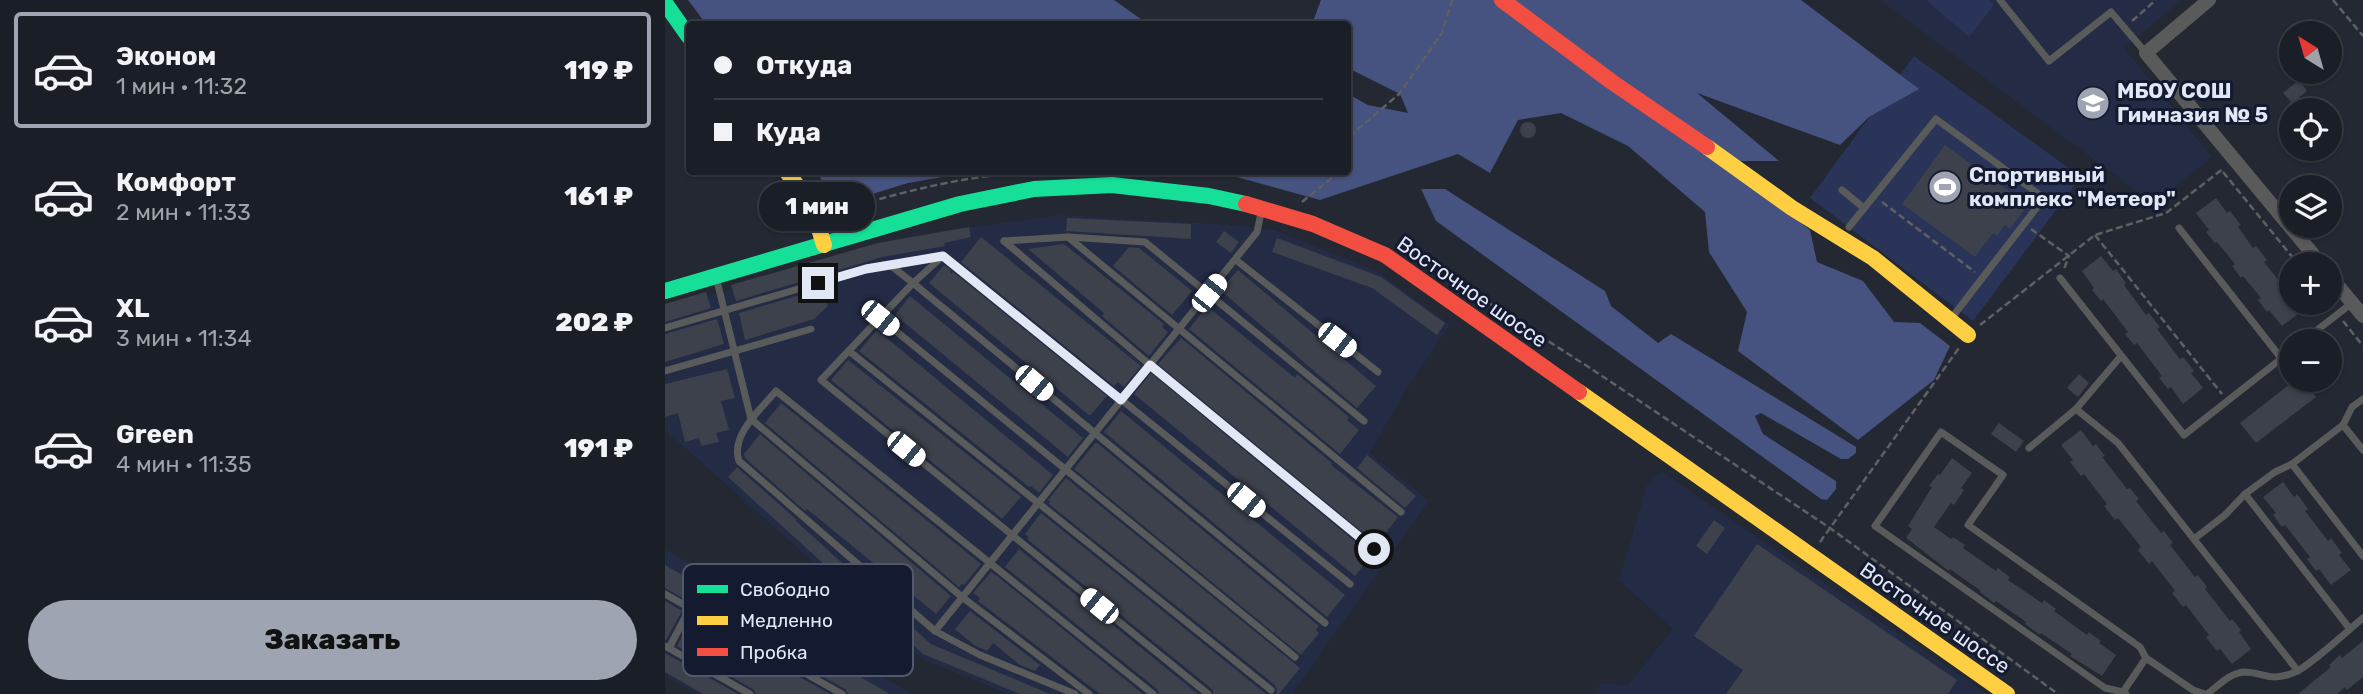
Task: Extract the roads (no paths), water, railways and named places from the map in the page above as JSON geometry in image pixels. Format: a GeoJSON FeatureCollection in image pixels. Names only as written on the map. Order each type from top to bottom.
{"type":"FeatureCollection","features":[{"type":"Feature","properties":{"kind":"main road"},"geometry":{"type":"LineString","coordinates":[[1502,0],[1612,82],[1792,208],[1873,258],[1968,335]]}},
{"type":"Feature","properties":{"kind":"main road"},"geometry":{"type":"LineString","coordinates":[[665,4],[686,33]]}},
{"type":"Feature","properties":{"kind":"main road"},"geometry":{"type":"LineString","coordinates":[[789,175],[812,206],[824,245]]}},
{"type":"Feature","properties":{"kind":"main road","name":"Восточное шоссе"},"geometry":{"type":"LineString","coordinates":[[665,291],[960,204],[1034,189],[1112,185],[1209,196],[1262,207],[1313,224],[1385,256],[2007,694]]}},
{"type":"Feature","properties":{"kind":"street"},"geometry":{"type":"LineString","coordinates":[[2209,0],[2146,53],[2311,252]]}},
{"type":"Feature","properties":{"kind":"street"},"geometry":{"type":"LineString","coordinates":[[2342,290],[2363,316]]}},
{"type":"Feature","properties":{"kind":"lane"},"geometry":{"type":"LineString","coordinates":[[2000,0],[2049,61],[2111,12],[2146,53]]}},
{"type":"Feature","properties":{"kind":"lane"},"geometry":{"type":"LineString","coordinates":[[1849,227],[1936,119],[2044,198],[1950,320]]}},
{"type":"Feature","properties":{"kind":"lane"},"geometry":{"type":"LineString","coordinates":[[1842,190],[1864,208]]}},
{"type":"Feature","properties":{"kind":"lane"},"geometry":{"type":"LineString","coordinates":[[935,631],[1236,260],[1257,232],[1262,207]]}},
{"type":"Feature","properties":{"kind":"lane"},"geometry":{"type":"LineString","coordinates":[[2179,228],[2279,355]]}},
{"type":"Feature","properties":{"kind":"lane"},"geometry":{"type":"LineString","coordinates":[[1068,237],[1401,512]]}},
{"type":"Feature","properties":{"kind":"lane"},"geometry":{"type":"LineString","coordinates":[[1364,421],[1145,242],[1068,237],[1005,241],[1150,365],[1374,549]]}},
{"type":"Feature","properties":{"kind":"lane"},"geometry":{"type":"LineString","coordinates":[[943,256],[913,283],[821,380],[1208,694]]}},
{"type":"Feature","properties":{"kind":"lane"},"geometry":{"type":"LineString","coordinates":[[665,328],[866,269],[943,256],[1350,584]]}},
{"type":"Feature","properties":{"kind":"lane"},"geometry":{"type":"LineString","coordinates":[[1236,260],[1378,372]]}},
{"type":"Feature","properties":{"kind":"lane"},"geometry":{"type":"LineString","coordinates":[[890,265],[1325,622]]}},
{"type":"Feature","properties":{"kind":"lane"},"geometry":{"type":"LineString","coordinates":[[716,276],[751,419],[962,597],[1089,694]]}},
{"type":"Feature","properties":{"kind":"lane"},"geometry":{"type":"LineString","coordinates":[[2060,278],[2183,435],[2279,360]]}},
{"type":"Feature","properties":{"kind":"lane"},"geometry":{"type":"LineString","coordinates":[[2319,329],[2352,302]]}},
{"type":"Feature","properties":{"kind":"lane"},"geometry":{"type":"LineString","coordinates":[[880,318],[1295,657]]}},
{"type":"Feature","properties":{"kind":"lane"},"geometry":{"type":"LineString","coordinates":[[665,371],[811,329]]}},
{"type":"Feature","properties":{"kind":"lane"},"geometry":{"type":"LineString","coordinates":[[849,351],[1271,690]]}},
{"type":"Feature","properties":{"kind":"lane"},"geometry":{"type":"LineString","coordinates":[[2029,449],[2076,409],[2121,356]]}},
{"type":"Feature","properties":{"kind":"lane"},"geometry":{"type":"LineString","coordinates":[[858,564],[739,461],[736,452],[740,439],[751,419],[776,391],[1153,694]]}},
{"type":"Feature","properties":{"kind":"lane"},"geometry":{"type":"LineString","coordinates":[[2194,539],[2225,515],[2245,494],[2275,472],[2292,464],[2343,425],[2352,407],[2363,398]]}},
{"type":"Feature","properties":{"kind":"lane"},"geometry":{"type":"LineString","coordinates":[[2076,409],[2118,443],[2298,671]]}},
{"type":"Feature","properties":{"kind":"lane"},"geometry":{"type":"LineString","coordinates":[[2343,425],[2363,450]]}},
{"type":"Feature","properties":{"kind":"lane"},"geometry":{"type":"LineString","coordinates":[[2146,658],[2125,693],[2105,688],[1875,526],[1941,432],[2003,475],[1968,525],[2140,647],[2146,658],[2193,690],[2206,694],[2231,676],[2243,672],[2266,678],[2298,671],[2363,618]]}},
{"type":"Feature","properties":{"kind":"lane"},"geometry":{"type":"LineString","coordinates":[[2292,464],[2363,556]]}},
{"type":"Feature","properties":{"kind":"lane"},"geometry":{"type":"LineString","coordinates":[[2245,494],[2350,629]]}},
{"type":"Feature","properties":{"kind":"lane"},"geometry":{"type":"LineString","coordinates":[[665,594],[683,604]]}},
{"type":"Feature","properties":{"kind":"lane"},"geometry":{"type":"LineString","coordinates":[[913,612],[935,631],[980,655],[1075,694]]}},
{"type":"Feature","properties":{"kind":"lane"},"geometry":{"type":"LineString","coordinates":[[683,620],[667,647],[683,656]]}},
{"type":"Feature","properties":{"kind":"lane"},"geometry":{"type":"LineString","coordinates":[[1047,682],[1057,669]]}},
{"type":"Feature","properties":{"kind":"lane"},"geometry":{"type":"LineString","coordinates":[[718,676],[750,694]]}},
{"type":"Feature","properties":{"kind":"lane"},"geometry":{"type":"LineString","coordinates":[[810,676],[842,694]]}},
{"type":"Feature","properties":{"kind":"place","name":"МБОУ СОШ Гимназия № 5"},"geometry":{"type":"Point","coordinates":[2093,103]}},
{"type":"Feature","properties":{"kind":"place","name":"Спортивный комплекс \"Метеор\""},"geometry":{"type":"Point","coordinates":[1945,187]}}]}
